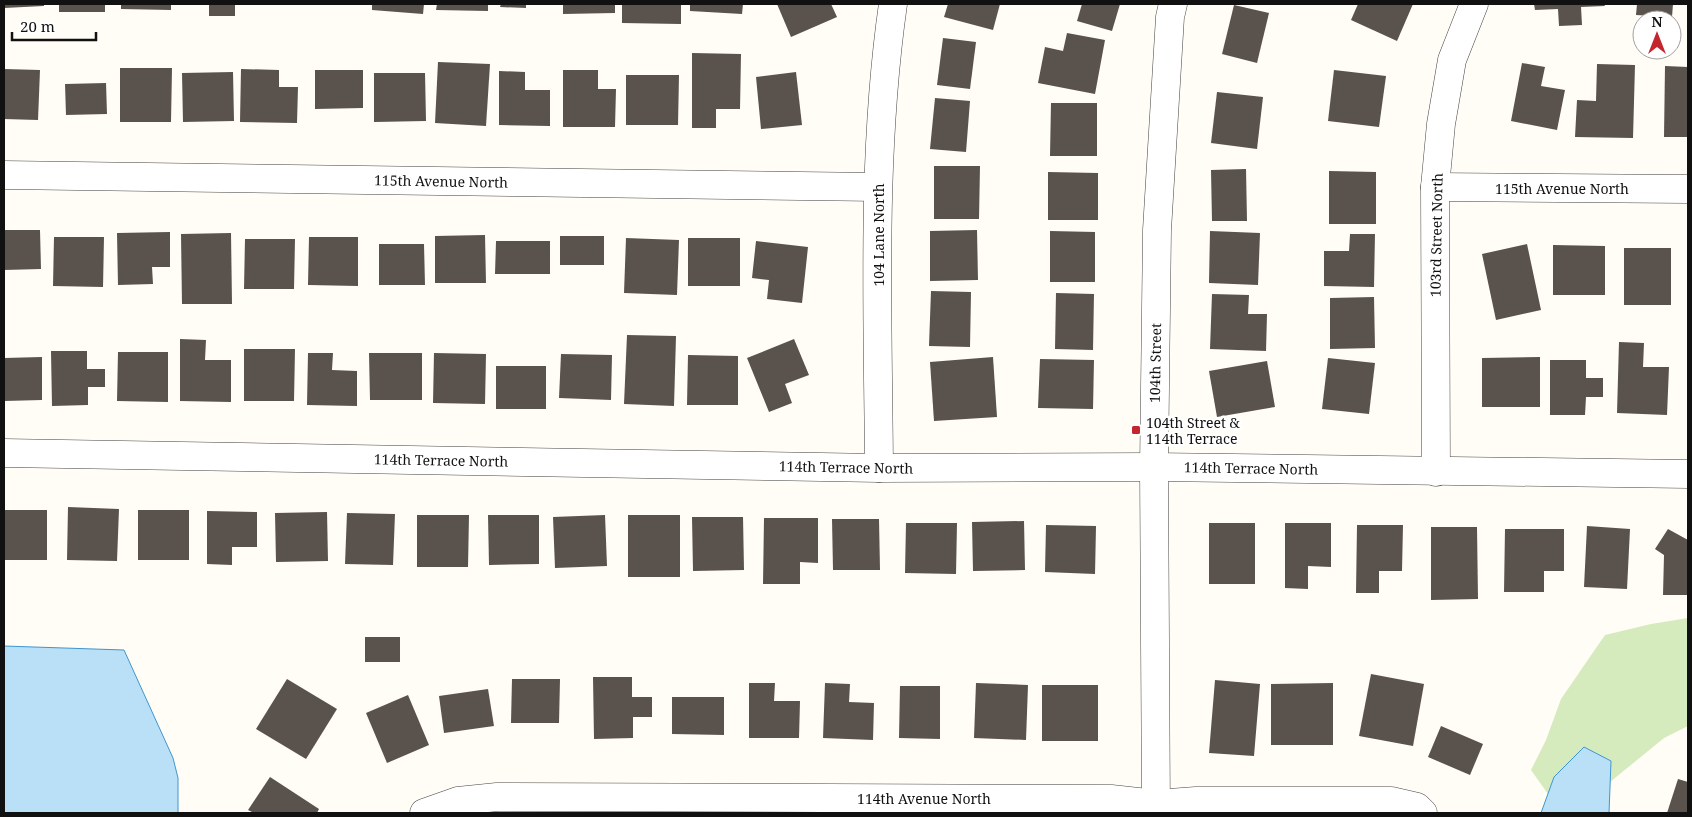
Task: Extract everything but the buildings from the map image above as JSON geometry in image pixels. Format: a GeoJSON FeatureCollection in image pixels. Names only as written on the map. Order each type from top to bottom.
{"type":"FeatureCollection","features":[{"type":"Feature","properties":{"kind":"street","name":"104 Lane North"},"geometry":{"type":"LineString","coordinates":[[879,468],[878,187],[886,48],[893,4]]}},
{"type":"Feature","properties":{"kind":"street","name":"104th Street"},"geometry":{"type":"LineString","coordinates":[[1156,808],[1154,467],[1156,230],[1170,17],[1174,4]]}},
{"type":"Feature","properties":{"kind":"street","name":"103rd Street North"},"geometry":{"type":"LineString","coordinates":[[1436,472],[1435,187],[1441,124],[1452,60],[1474,4]]}},
{"type":"Feature","properties":{"kind":"street","name":"115th Avenue North"},"geometry":{"type":"LineString","coordinates":[[4,175],[878,187]]}},
{"type":"Feature","properties":{"kind":"street","name":"115th Avenue North"},"geometry":{"type":"LineString","coordinates":[[1435,187],[1688,189]]}},
{"type":"Feature","properties":{"kind":"street","name":"114th Terrace North"},"geometry":{"type":"LineString","coordinates":[[4,453],[879,468],[1154,467],[1688,474]]}},
{"type":"Feature","properties":{"kind":"street","name":"114th Avenue North"},"geometry":{"type":"LineString","coordinates":[[424,813],[458,802],[497,797],[1102,799],[1156,808],[1196,801],[1391,801],[1417,806],[1423,813]]}},
{"type":"Feature","properties":{"kind":"green space"},"geometry":{"type":"Polygon","coordinates":[[[1688,618],[1688,726],[1664,738],[1610,782],[1611,761],[1554,777],[1548,794],[1531,770],[1546,740],[1561,699],[1605,635],[1651,624],[1688,618]]]}},
{"type":"Feature","properties":{"kind":"water"},"geometry":{"type":"Polygon","coordinates":[[[4,646],[124,650],[173,758],[178,778],[178,813],[4,813],[4,646]]]}},
{"type":"Feature","properties":{"kind":"water"},"geometry":{"type":"Polygon","coordinates":[[[1584,747],[1611,761],[1609,813],[1541,813],[1554,777],[1584,747]]]}},
{"type":"Feature","properties":{"kind":"place","name":"104th Street & 114th Terrace"},"geometry":{"type":"Point","coordinates":[1136,430]}}]}
